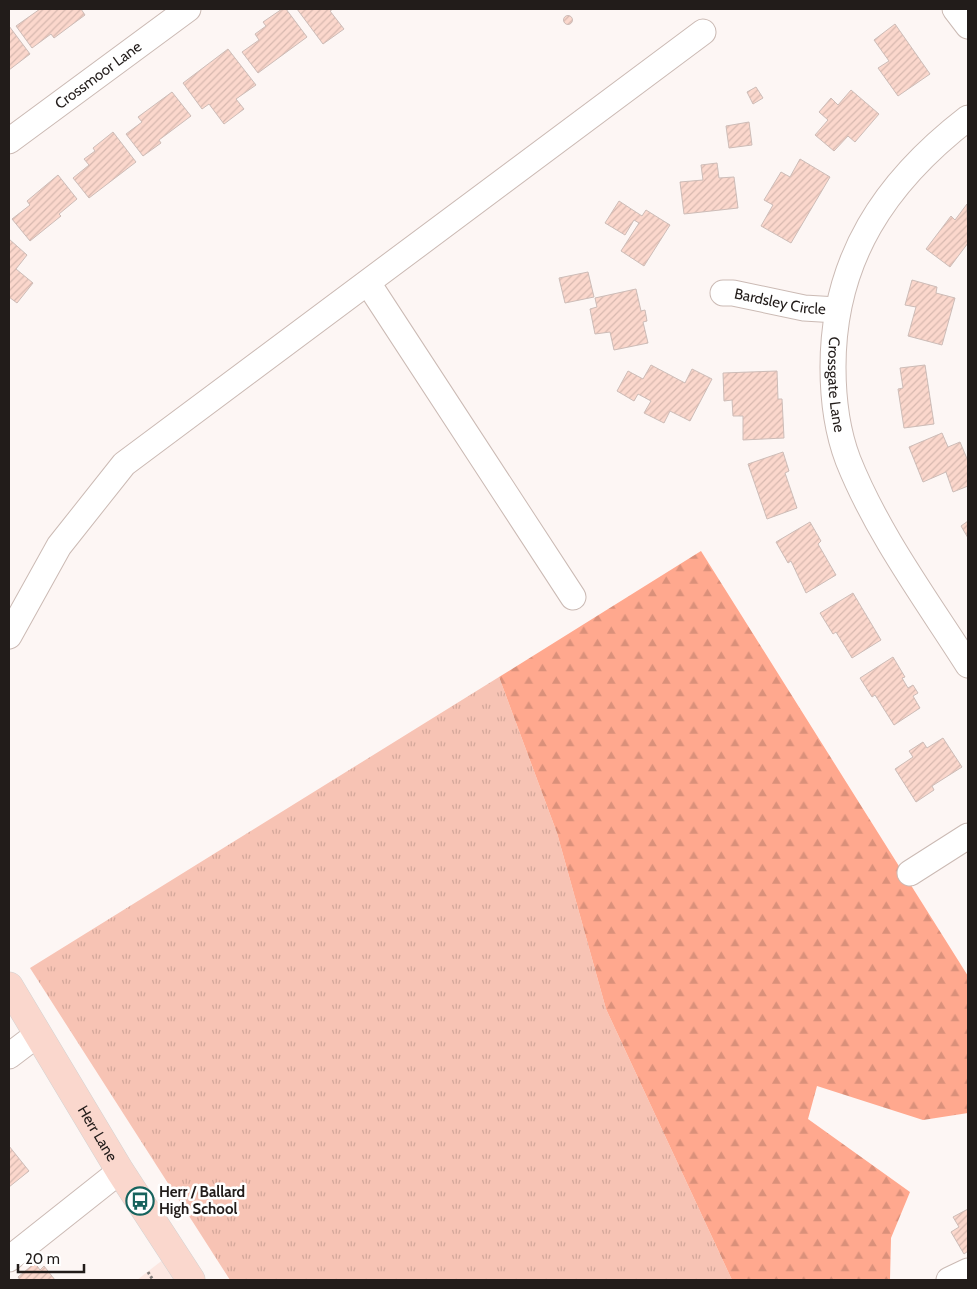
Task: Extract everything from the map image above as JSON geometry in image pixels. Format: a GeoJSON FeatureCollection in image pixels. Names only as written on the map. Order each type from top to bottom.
{"type":"FeatureCollection","features":[{"type":"Feature","properties":{"kind":"main road","name":"Herr Lane"},"geometry":{"type":"LineString","coordinates":[[9,986],[120,1171],[191,1280]]}},
{"type":"Feature","properties":{"kind":"street","name":"Crossmoor Lane"},"geometry":{"type":"LineString","coordinates":[[9,141],[188,9]]}},
{"type":"Feature","properties":{"kind":"street"},"geometry":{"type":"LineString","coordinates":[[955,9],[968,26]]}},
{"type":"Feature","properties":{"kind":"street"},"geometry":{"type":"LineString","coordinates":[[9,636],[59,546],[124,464],[703,32]]}},
{"type":"Feature","properties":{"kind":"street","name":"Crossgate Lane"},"geometry":{"type":"LineString","coordinates":[[968,118],[927,153],[889,194],[863,234],[843,286],[833,335],[833,379],[836,413],[847,457],[863,494],[879,523],[968,665]]}},
{"type":"Feature","properties":{"kind":"street"},"geometry":{"type":"LineString","coordinates":[[368,282],[573,597]]}},
{"type":"Feature","properties":{"kind":"street","name":"Bardsley Circle"},"geometry":{"type":"LineString","coordinates":[[723,293],[733,293],[804,308],[837,310]]}},
{"type":"Feature","properties":{"kind":"street"},"geometry":{"type":"LineString","coordinates":[[910,873],[968,836]]}},
{"type":"Feature","properties":{"kind":"street"},"geometry":{"type":"LineString","coordinates":[[9,1056],[38,1034]]}},
{"type":"Feature","properties":{"kind":"street"},"geometry":{"type":"LineString","coordinates":[[9,1259],[120,1171]]}},
{"type":"Feature","properties":{"kind":"street"},"geometry":{"type":"LineString","coordinates":[[950,1280],[968,1271]]}},
{"type":"Feature","properties":{"kind":"path"},"geometry":{"type":"LineString","coordinates":[[148,1272],[152,1280]]}},
{"type":"Feature","properties":{"kind":"shaded area"},"geometry":{"type":"Polygon","coordinates":[[[173,1252],[191,1280],[137,1280],[173,1252]]]}},
{"type":"Feature","properties":{"kind":"green space"},"geometry":{"type":"Polygon","coordinates":[[[701,551],[968,976],[968,1113],[923,1120],[817,1086],[808,1119],[910,1192],[891,1238],[890,1280],[732,1280],[606,1009],[557,833],[499,677],[701,551]]]}},
{"type":"Feature","properties":{"kind":"green space"},"geometry":{"type":"Polygon","coordinates":[[[499,677],[557,833],[606,1009],[732,1280],[230,1280],[30,968],[499,677]]]}},
{"type":"Feature","properties":{"kind":"building"},"geometry":{"type":"Polygon","coordinates":[[[40,9],[81,9],[85,15],[54,38],[51,34],[32,48],[16,26],[40,9]]]}},
{"type":"Feature","properties":{"kind":"building"},"geometry":{"type":"Polygon","coordinates":[[[282,9],[286,9],[307,37],[258,73],[242,52],[259,40],[255,34],[266,26],[263,22],[282,9]]]}},
{"type":"Feature","properties":{"kind":"building"},"geometry":{"type":"Polygon","coordinates":[[[297,9],[333,9],[330,11],[344,29],[323,44],[297,9]]]}},
{"type":"Feature","properties":{"kind":"building"},"geometry":{"type":"Polygon","coordinates":[[[568,16],[572,20],[568,24],[564,20],[568,16]]]}},
{"type":"Feature","properties":{"kind":"building"},"geometry":{"type":"Polygon","coordinates":[[[895,24],[930,74],[898,96],[878,68],[889,61],[874,40],[895,24]]]}},
{"type":"Feature","properties":{"kind":"building"},"geometry":{"type":"Polygon","coordinates":[[[9,26],[30,54],[9,70],[9,26]]]}},
{"type":"Feature","properties":{"kind":"building"},"geometry":{"type":"Polygon","coordinates":[[[228,49],[256,85],[236,99],[244,109],[224,124],[209,104],[202,109],[183,83],[228,49]]]}},
{"type":"Feature","properties":{"kind":"building"},"geometry":{"type":"Polygon","coordinates":[[[756,87],[763,98],[753,104],[747,92],[756,87]]]}},
{"type":"Feature","properties":{"kind":"building"},"geometry":{"type":"Polygon","coordinates":[[[851,90],[879,114],[855,142],[848,136],[834,151],[815,135],[828,120],[819,112],[831,98],[838,105],[851,90]]]}},
{"type":"Feature","properties":{"kind":"building"},"geometry":{"type":"Polygon","coordinates":[[[172,92],[191,116],[159,140],[161,143],[143,156],[126,134],[142,122],[138,117],[172,92]]]}},
{"type":"Feature","properties":{"kind":"building"},"geometry":{"type":"Polygon","coordinates":[[[749,122],[752,145],[729,148],[726,126],[749,122]]]}},
{"type":"Feature","properties":{"kind":"building"},"geometry":{"type":"Polygon","coordinates":[[[113,132],[136,162],[89,198],[73,178],[89,165],[84,159],[95,151],[93,148],[113,132]]]}},
{"type":"Feature","properties":{"kind":"building"},"geometry":{"type":"Polygon","coordinates":[[[800,159],[830,177],[791,243],[761,226],[773,205],[764,200],[781,172],[790,177],[800,159]]]}},
{"type":"Feature","properties":{"kind":"building"},"geometry":{"type":"Polygon","coordinates":[[[717,163],[719,178],[734,177],[738,208],[684,214],[680,182],[703,180],[701,165],[717,163]]]}},
{"type":"Feature","properties":{"kind":"building"},"geometry":{"type":"Polygon","coordinates":[[[58,175],[77,199],[59,214],[61,216],[30,241],[12,219],[30,205],[27,201],[58,175]]]}},
{"type":"Feature","properties":{"kind":"building"},"geometry":{"type":"Polygon","coordinates":[[[619,201],[642,216],[646,210],[670,225],[644,266],[621,251],[639,223],[634,220],[625,235],[605,223],[619,201]]]}},
{"type":"Feature","properties":{"kind":"building"},"geometry":{"type":"Polygon","coordinates":[[[967,204],[968,243],[950,267],[926,249],[951,216],[955,220],[967,204]]]}},
{"type":"Feature","properties":{"kind":"building"},"geometry":{"type":"Polygon","coordinates":[[[9,239],[27,255],[16,269],[33,283],[17,303],[9,297],[9,239]]]}},
{"type":"Feature","properties":{"kind":"building"},"geometry":{"type":"Polygon","coordinates":[[[588,272],[594,297],[565,303],[559,278],[588,272]]]}},
{"type":"Feature","properties":{"kind":"building"},"geometry":{"type":"Polygon","coordinates":[[[912,280],[937,287],[936,293],[955,298],[942,345],[908,336],[916,307],[905,305],[912,280]]]}},
{"type":"Feature","properties":{"kind":"building"},"geometry":{"type":"Polygon","coordinates":[[[636,289],[641,311],[645,310],[647,321],[643,322],[648,343],[614,350],[610,332],[595,334],[590,309],[597,307],[595,298],[636,289]]]}},
{"type":"Feature","properties":{"kind":"building"},"geometry":{"type":"Polygon","coordinates":[[[651,365],[685,383],[692,369],[712,379],[690,421],[670,411],[664,423],[644,413],[651,401],[638,394],[634,401],[617,391],[628,371],[643,379],[651,365]]]}},
{"type":"Feature","properties":{"kind":"building"},"geometry":{"type":"Polygon","coordinates":[[[925,365],[934,424],[904,428],[898,389],[903,388],[900,368],[925,365]]]}},
{"type":"Feature","properties":{"kind":"building"},"geometry":{"type":"Polygon","coordinates":[[[777,371],[778,399],[782,399],[784,438],[743,440],[743,416],[733,416],[732,400],[724,401],[723,373],[777,371]]]}},
{"type":"Feature","properties":{"kind":"building"},"geometry":{"type":"Polygon","coordinates":[[[942,433],[948,447],[960,442],[968,461],[968,486],[953,492],[946,472],[923,482],[909,447],[942,433]]]}},
{"type":"Feature","properties":{"kind":"building"},"geometry":{"type":"Polygon","coordinates":[[[783,452],[789,471],[785,473],[797,508],[767,519],[748,464],[783,452]]]}},
{"type":"Feature","properties":{"kind":"building"},"geometry":{"type":"Polygon","coordinates":[[[968,521],[968,538],[961,526],[968,521]]]}},
{"type":"Feature","properties":{"kind":"building"},"geometry":{"type":"Polygon","coordinates":[[[810,522],[821,541],[818,544],[836,575],[806,593],[791,561],[788,563],[776,542],[810,522]]]}},
{"type":"Feature","properties":{"kind":"building"},"geometry":{"type":"Polygon","coordinates":[[[853,593],[881,640],[852,658],[836,632],[833,634],[820,613],[853,593]]]}},
{"type":"Feature","properties":{"kind":"building"},"geometry":{"type":"Polygon","coordinates":[[[893,657],[905,677],[902,678],[908,688],[913,685],[918,693],[913,696],[920,708],[894,725],[875,695],[872,697],[860,678],[893,657]]]}},
{"type":"Feature","properties":{"kind":"building"},"geometry":{"type":"Polygon","coordinates":[[[943,738],[962,767],[932,786],[934,790],[916,802],[895,769],[913,757],[909,751],[923,742],[927,748],[943,738]]]}},
{"type":"Feature","properties":{"kind":"building"},"geometry":{"type":"Polygon","coordinates":[[[9,1146],[29,1171],[9,1187],[9,1146]]]}},
{"type":"Feature","properties":{"kind":"building"},"geometry":{"type":"Polygon","coordinates":[[[968,1209],[968,1251],[964,1254],[951,1232],[959,1227],[953,1217],[968,1209]]]}},
{"type":"Feature","properties":{"kind":"building"},"geometry":{"type":"Polygon","coordinates":[[[35,1263],[40,1270],[44,1266],[55,1280],[20,1280],[18,1277],[35,1263]]]}},
{"type":"Feature","properties":{"kind":"place","name":"Herr / Ballard High School"},"geometry":{"type":"Point","coordinates":[140,1201]}}]}
